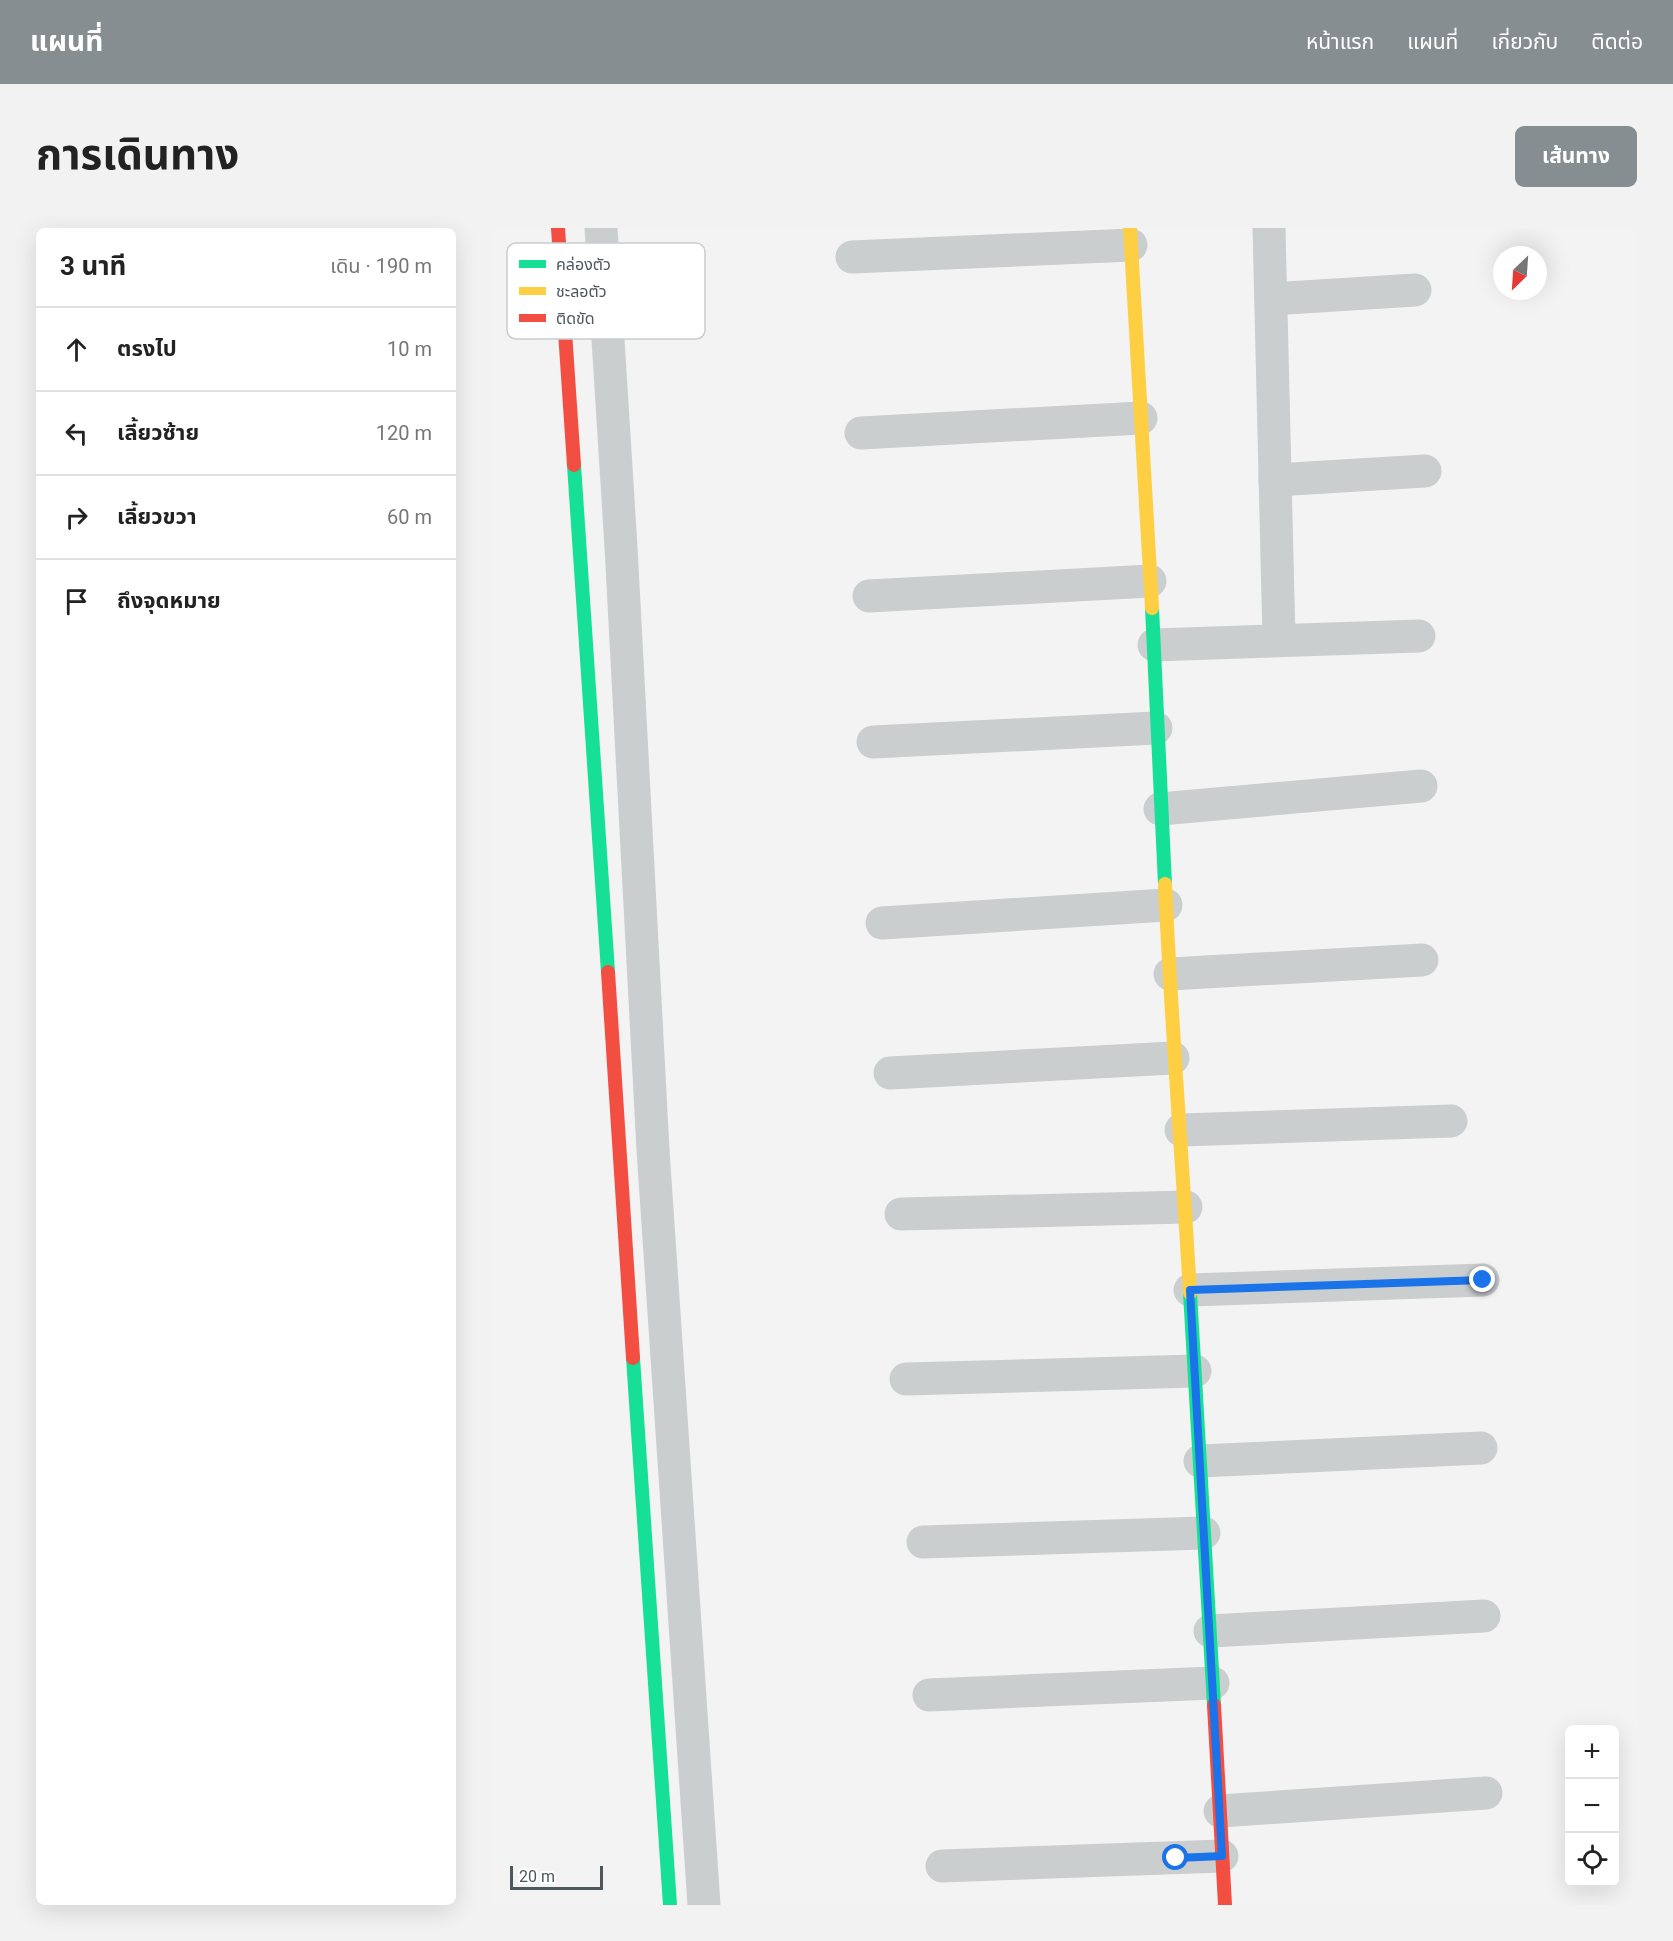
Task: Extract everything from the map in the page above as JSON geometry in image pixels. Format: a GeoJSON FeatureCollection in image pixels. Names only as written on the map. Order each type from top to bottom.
{"type":"FeatureCollection","features":[{"type":"Feature","properties":{"kind":"street"},"geometry":{"type":"LineString","coordinates":[[558,228],[559,243]]}},
{"type":"Feature","properties":{"kind":"street"},"geometry":{"type":"LineString","coordinates":[[601,228],[602,243]]}},
{"type":"Feature","properties":{"kind":"street"},"geometry":{"type":"LineString","coordinates":[[1269,228],[1279,640]]}},
{"type":"Feature","properties":{"kind":"street"},"geometry":{"type":"LineString","coordinates":[[852,257],[1131,236],[1154,645],[1156,728],[1173,1058],[1186,1207],[1225,1905]]}},
{"type":"Feature","properties":{"kind":"street"},"geometry":{"type":"LineString","coordinates":[[1271,299],[1415,290]]}},
{"type":"Feature","properties":{"kind":"street"},"geometry":{"type":"LineString","coordinates":[[565,339],[669,1905]]}},
{"type":"Feature","properties":{"kind":"street"},"geometry":{"type":"LineString","coordinates":[[608,339],[653,1150],[705,1905]]}},
{"type":"Feature","properties":{"kind":"street"},"geometry":{"type":"LineString","coordinates":[[861,433],[1141,418]]}},
{"type":"Feature","properties":{"kind":"street"},"geometry":{"type":"LineString","coordinates":[[1275,480],[1425,471]]}},
{"type":"Feature","properties":{"kind":"street"},"geometry":{"type":"LineString","coordinates":[[869,596],[1150,581]]}},
{"type":"Feature","properties":{"kind":"street"},"geometry":{"type":"LineString","coordinates":[[1154,645],[1419,636]]}},
{"type":"Feature","properties":{"kind":"street"},"geometry":{"type":"LineString","coordinates":[[873,742],[1156,728]]}},
{"type":"Feature","properties":{"kind":"street"},"geometry":{"type":"LineString","coordinates":[[1160,809],[1421,786]]}},
{"type":"Feature","properties":{"kind":"street"},"geometry":{"type":"LineString","coordinates":[[882,923],[1166,905]]}},
{"type":"Feature","properties":{"kind":"street"},"geometry":{"type":"LineString","coordinates":[[1170,974],[1422,960]]}},
{"type":"Feature","properties":{"kind":"street"},"geometry":{"type":"LineString","coordinates":[[890,1073],[1173,1058]]}},
{"type":"Feature","properties":{"kind":"street"},"geometry":{"type":"LineString","coordinates":[[1181,1130],[1451,1122]]}},
{"type":"Feature","properties":{"kind":"street"},"geometry":{"type":"LineString","coordinates":[[901,1214],[1186,1207]]}},
{"type":"Feature","properties":{"kind":"street"},"geometry":{"type":"LineString","coordinates":[[1190,1290],[1483,1280]]}},
{"type":"Feature","properties":{"kind":"street"},"geometry":{"type":"LineString","coordinates":[[906,1378],[1195,1371]]}},
{"type":"Feature","properties":{"kind":"street"},"geometry":{"type":"LineString","coordinates":[[1200,1461],[1481,1448]]}},
{"type":"Feature","properties":{"kind":"street"},"geometry":{"type":"LineString","coordinates":[[923,1542],[1204,1533]]}},
{"type":"Feature","properties":{"kind":"street"},"geometry":{"type":"LineString","coordinates":[[1210,1631],[1484,1616]]}},
{"type":"Feature","properties":{"kind":"street"},"geometry":{"type":"LineString","coordinates":[[929,1695],[1213,1683]]}},
{"type":"Feature","properties":{"kind":"street"},"geometry":{"type":"LineString","coordinates":[[1220,1811],[1486,1793]]}},
{"type":"Feature","properties":{"kind":"street"},"geometry":{"type":"LineString","coordinates":[[942,1866],[1222,1856]]}},
{"type":"Feature","properties":{"kind":"traffic: fast"},"geometry":{"type":"LineString","coordinates":[[574,465],[608,972]]}},
{"type":"Feature","properties":{"kind":"traffic: fast"},"geometry":{"type":"LineString","coordinates":[[1152,608],[1165,884]]}},
{"type":"Feature","properties":{"kind":"traffic: fast"},"geometry":{"type":"LineString","coordinates":[[1190,1293],[1214,1705]]}},
{"type":"Feature","properties":{"kind":"traffic: fast"},"geometry":{"type":"LineString","coordinates":[[633,1358],[670,1905]]}},
{"type":"Feature","properties":{"kind":"traffic: slow"},"geometry":{"type":"LineString","coordinates":[[1130,228],[1152,608]]}},
{"type":"Feature","properties":{"kind":"traffic: slow"},"geometry":{"type":"LineString","coordinates":[[1165,884],[1190,1293]]}},
{"type":"Feature","properties":{"kind":"traffic: jam"},"geometry":{"type":"LineString","coordinates":[[558,228],[559,243]]}},
{"type":"Feature","properties":{"kind":"traffic: jam"},"geometry":{"type":"LineString","coordinates":[[565,339],[574,465]]}},
{"type":"Feature","properties":{"kind":"traffic: jam"},"geometry":{"type":"LineString","coordinates":[[608,972],[633,1358]]}},
{"type":"Feature","properties":{"kind":"traffic: jam"},"geometry":{"type":"LineString","coordinates":[[1214,1705],[1225,1905]]}},
{"type":"Feature","properties":{"kind":"route"},"geometry":{"type":"LineString","coordinates":[[1176,1858],[1222,1856],[1190,1290],[1483,1280]]}}]}
